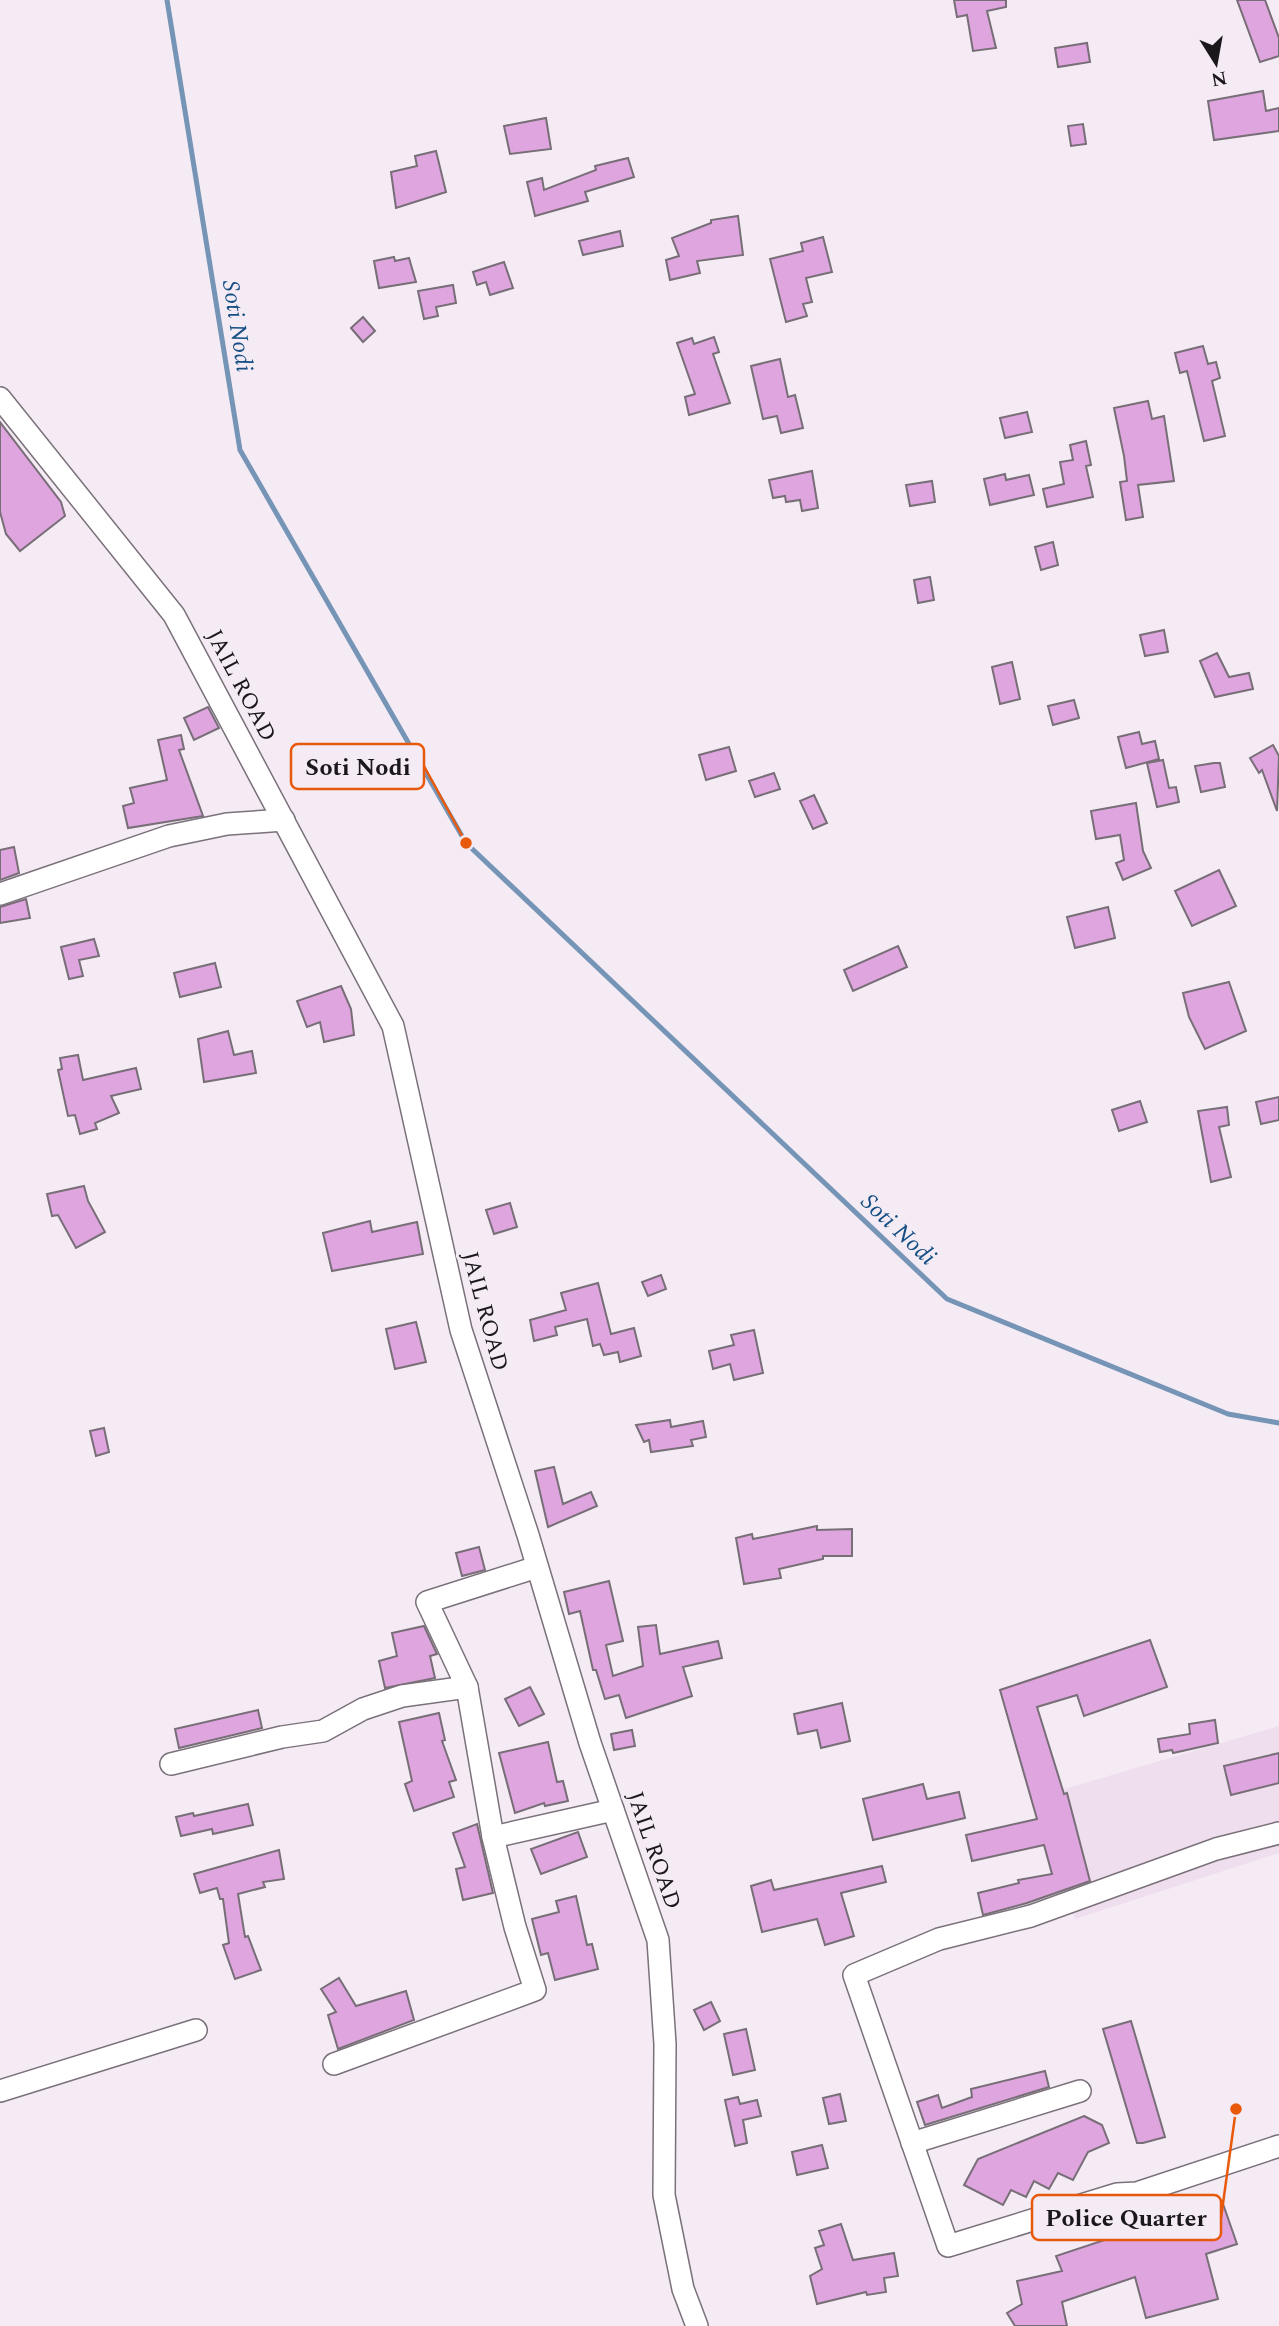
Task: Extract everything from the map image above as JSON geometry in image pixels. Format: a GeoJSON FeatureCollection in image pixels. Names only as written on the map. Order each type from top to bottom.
{"type":"FeatureCollection","features":[{"type":"Feature","properties":{"kind":"street","name":"JAIL ROAD"},"geometry":{"type":"LineString","coordinates":[[0,398],[174,615],[393,1026],[461,1331],[613,1810],[658,1940],[665,2044],[664,2195],[683,2289],[697,2326]]}},
{"type":"Feature","properties":{"kind":"street"},"geometry":{"type":"LineString","coordinates":[[0,894],[169,836],[227,824],[284,820]]}},
{"type":"Feature","properties":{"kind":"street"},"geometry":{"type":"LineString","coordinates":[[334,2064],[535,1990],[515,1927],[493,1837],[467,1687],[427,1602],[537,1567]]}},
{"type":"Feature","properties":{"kind":"street"},"geometry":{"type":"LineString","coordinates":[[171,1764],[282,1737],[323,1731],[363,1709],[402,1696],[467,1687]]}},
{"type":"Feature","properties":{"kind":"street"},"geometry":{"type":"LineString","coordinates":[[493,1837],[613,1810]]}},
{"type":"Feature","properties":{"kind":"street"},"geometry":{"type":"LineString","coordinates":[[1279,1833],[1216,1849],[1031,1916],[939,1940],[854,1975],[948,2246],[1117,2194],[1137,2193],[1279,2146]]}},
{"type":"Feature","properties":{"kind":"street"},"geometry":{"type":"LineString","coordinates":[[0,2091],[196,2030]]}},
{"type":"Feature","properties":{"kind":"street"},"geometry":{"type":"LineString","coordinates":[[912,2143],[1080,2091]]}},
{"type":"Feature","properties":{"kind":"shaded area"},"geometry":{"type":"Polygon","coordinates":[[[1279,1726],[1279,1853],[1075,1919],[1037,1797],[1279,1726]]]}},
{"type":"Feature","properties":{"kind":"building"},"geometry":{"type":"Polygon","coordinates":[[[954,0],[1006,0],[1006,7],[987,11],[996,48],[973,51],[967,15],[957,17],[954,0]]]}},
{"type":"Feature","properties":{"kind":"building"},"geometry":{"type":"Polygon","coordinates":[[[1237,0],[1265,0],[1279,38],[1279,56],[1260,62],[1237,0]]]}},
{"type":"Feature","properties":{"kind":"building"},"geometry":{"type":"Polygon","coordinates":[[[1087,43],[1090,62],[1058,67],[1055,48],[1087,43]]]}},
{"type":"Feature","properties":{"kind":"building"},"geometry":{"type":"Polygon","coordinates":[[[1263,91],[1266,111],[1279,108],[1279,131],[1214,140],[1208,101],[1263,91]]]}},
{"type":"Feature","properties":{"kind":"building"},"geometry":{"type":"Polygon","coordinates":[[[546,118],[551,149],[510,154],[504,126],[546,118]]]}},
{"type":"Feature","properties":{"kind":"building"},"geometry":{"type":"Polygon","coordinates":[[[1083,124],[1086,144],[1071,146],[1068,126],[1083,124]]]}},
{"type":"Feature","properties":{"kind":"building"},"geometry":{"type":"Polygon","coordinates":[[[436,151],[446,192],[396,208],[391,172],[417,166],[415,156],[436,151]]]}},
{"type":"Feature","properties":{"kind":"building"},"geometry":{"type":"Polygon","coordinates":[[[628,158],[634,177],[585,192],[588,201],[535,216],[527,182],[542,178],[544,190],[596,170],[595,166],[628,158]]]}},
{"type":"Feature","properties":{"kind":"building"},"geometry":{"type":"Polygon","coordinates":[[[738,216],[743,255],[697,261],[700,273],[670,280],[666,260],[679,256],[672,238],[711,223],[711,220],[738,216]]]}},
{"type":"Feature","properties":{"kind":"building"},"geometry":{"type":"Polygon","coordinates":[[[620,231],[623,246],[583,255],[579,241],[620,231]]]}},
{"type":"Feature","properties":{"kind":"building"},"geometry":{"type":"Polygon","coordinates":[[[823,237],[832,272],[806,278],[812,302],[803,304],[807,316],[786,322],[770,259],[803,251],[801,243],[823,237]]]}},
{"type":"Feature","properties":{"kind":"building"},"geometry":{"type":"Polygon","coordinates":[[[394,257],[395,261],[409,258],[416,282],[379,288],[374,261],[394,257]]]}},
{"type":"Feature","properties":{"kind":"building"},"geometry":{"type":"Polygon","coordinates":[[[504,262],[513,288],[490,295],[486,282],[477,285],[473,272],[504,262]]]}},
{"type":"Feature","properties":{"kind":"building"},"geometry":{"type":"Polygon","coordinates":[[[453,285],[456,303],[436,307],[438,316],[424,319],[418,291],[453,285]]]}},
{"type":"Feature","properties":{"kind":"building"},"geometry":{"type":"Polygon","coordinates":[[[363,317],[375,331],[363,342],[351,328],[363,317]]]}},
{"type":"Feature","properties":{"kind":"building"},"geometry":{"type":"Polygon","coordinates":[[[714,337],[719,352],[713,354],[730,403],[689,415],[685,397],[695,394],[677,343],[692,338],[694,344],[714,337]]]}},
{"type":"Feature","properties":{"kind":"building"},"geometry":{"type":"Polygon","coordinates":[[[1203,346],[1208,364],[1216,362],[1220,378],[1212,381],[1225,436],[1204,441],[1187,371],[1180,373],[1175,353],[1203,346]]]}},
{"type":"Feature","properties":{"kind":"building"},"geometry":{"type":"Polygon","coordinates":[[[780,359],[788,397],[795,395],[803,428],[781,433],[777,416],[763,419],[751,366],[780,359]]]}},
{"type":"Feature","properties":{"kind":"building"},"geometry":{"type":"Polygon","coordinates":[[[1148,401],[1152,419],[1164,416],[1174,481],[1138,485],[1143,517],[1126,520],[1120,482],[1127,481],[1114,408],[1148,401]]]}},
{"type":"Feature","properties":{"kind":"building"},"geometry":{"type":"Polygon","coordinates":[[[1027,412],[1032,432],[1005,438],[1000,418],[1027,412]]]}},
{"type":"Feature","properties":{"kind":"building"},"geometry":{"type":"Polygon","coordinates":[[[0,422],[61,502],[65,516],[20,551],[6,534],[0,512],[0,422]]]}},
{"type":"Feature","properties":{"kind":"building"},"geometry":{"type":"Polygon","coordinates":[[[1086,441],[1091,465],[1086,466],[1093,497],[1047,507],[1043,489],[1064,484],[1060,462],[1073,460],[1070,445],[1086,441]]]}},
{"type":"Feature","properties":{"kind":"building"},"geometry":{"type":"Polygon","coordinates":[[[812,471],[818,508],[802,511],[800,500],[786,502],[785,496],[773,498],[769,480],[812,471]]]}},
{"type":"Feature","properties":{"kind":"building"},"geometry":{"type":"Polygon","coordinates":[[[1005,474],[1006,480],[1029,475],[1034,495],[990,505],[984,479],[1005,474]]]}},
{"type":"Feature","properties":{"kind":"building"},"geometry":{"type":"Polygon","coordinates":[[[932,481],[935,502],[910,506],[906,485],[932,481]]]}},
{"type":"Feature","properties":{"kind":"building"},"geometry":{"type":"Polygon","coordinates":[[[1053,542],[1058,565],[1041,570],[1035,547],[1053,542]]]}},
{"type":"Feature","properties":{"kind":"building"},"geometry":{"type":"Polygon","coordinates":[[[930,577],[934,600],[918,603],[914,580],[930,577]]]}},
{"type":"Feature","properties":{"kind":"building"},"geometry":{"type":"Polygon","coordinates":[[[1164,630],[1168,652],[1145,656],[1140,635],[1164,630]]]}},
{"type":"Feature","properties":{"kind":"building"},"geometry":{"type":"Polygon","coordinates":[[[1217,653],[1229,677],[1249,673],[1253,689],[1215,697],[1200,661],[1217,653]]]}},
{"type":"Feature","properties":{"kind":"building"},"geometry":{"type":"Polygon","coordinates":[[[1012,662],[1020,699],[1000,704],[992,667],[1012,662]]]}},
{"type":"Feature","properties":{"kind":"building"},"geometry":{"type":"Polygon","coordinates":[[[1074,700],[1079,718],[1053,725],[1048,706],[1074,700]]]}},
{"type":"Feature","properties":{"kind":"building"},"geometry":{"type":"Polygon","coordinates":[[[208,707],[219,728],[194,740],[184,718],[208,707]]]}},
{"type":"Feature","properties":{"kind":"building"},"geometry":{"type":"Polygon","coordinates":[[[1139,732],[1142,744],[1155,741],[1159,759],[1126,768],[1118,737],[1139,732]]]}},
{"type":"Feature","properties":{"kind":"building"},"geometry":{"type":"Polygon","coordinates":[[[181,735],[184,749],[179,750],[203,816],[128,828],[123,806],[134,803],[130,788],[167,780],[158,740],[181,735]]]}},
{"type":"Feature","properties":{"kind":"building"},"geometry":{"type":"Polygon","coordinates":[[[1273,745],[1279,756],[1277,811],[1262,770],[1259,773],[1250,758],[1273,745]]]}},
{"type":"Feature","properties":{"kind":"building"},"geometry":{"type":"Polygon","coordinates":[[[729,747],[736,771],[706,780],[699,755],[729,747]]]}},
{"type":"Feature","properties":{"kind":"building"},"geometry":{"type":"Polygon","coordinates":[[[1163,760],[1169,788],[1176,787],[1179,802],[1157,807],[1147,763],[1163,760]]]}},
{"type":"Feature","properties":{"kind":"building"},"geometry":{"type":"Polygon","coordinates":[[[1220,763],[1225,787],[1201,792],[1195,766],[1220,763]]]}},
{"type":"Feature","properties":{"kind":"building"},"geometry":{"type":"Polygon","coordinates":[[[774,773],[780,789],[755,797],[749,781],[774,773]]]}},
{"type":"Feature","properties":{"kind":"building"},"geometry":{"type":"Polygon","coordinates":[[[814,795],[827,823],[813,829],[800,801],[814,795]]]}},
{"type":"Feature","properties":{"kind":"building"},"geometry":{"type":"Polygon","coordinates":[[[1136,803],[1143,851],[1151,868],[1123,880],[1116,863],[1124,860],[1120,835],[1096,839],[1091,811],[1136,803]]]}},
{"type":"Feature","properties":{"kind":"building"},"geometry":{"type":"Polygon","coordinates":[[[14,847],[19,873],[0,880],[0,850],[14,847]]]}},
{"type":"Feature","properties":{"kind":"building"},"geometry":{"type":"Polygon","coordinates":[[[1219,870],[1236,906],[1192,926],[1175,891],[1219,870]]]}},
{"type":"Feature","properties":{"kind":"building"},"geometry":{"type":"Polygon","coordinates":[[[26,899],[30,918],[0,923],[0,907],[26,899]]]}},
{"type":"Feature","properties":{"kind":"building"},"geometry":{"type":"Polygon","coordinates":[[[1108,907],[1115,938],[1075,948],[1067,917],[1108,907]]]}},
{"type":"Feature","properties":{"kind":"building"},"geometry":{"type":"Polygon","coordinates":[[[94,939],[99,956],[79,960],[83,976],[69,979],[61,947],[94,939]]]}},
{"type":"Feature","properties":{"kind":"building"},"geometry":{"type":"Polygon","coordinates":[[[898,946],[907,967],[853,991],[844,970],[898,946]]]}},
{"type":"Feature","properties":{"kind":"building"},"geometry":{"type":"Polygon","coordinates":[[[215,963],[221,987],[180,997],[174,973],[215,963]]]}},
{"type":"Feature","properties":{"kind":"building"},"geometry":{"type":"Polygon","coordinates":[[[1229,982],[1246,1031],[1205,1049],[1189,1017],[1183,993],[1229,982]]]}},
{"type":"Feature","properties":{"kind":"building"},"geometry":{"type":"Polygon","coordinates":[[[341,986],[351,1009],[354,1035],[324,1042],[320,1022],[307,1027],[297,1001],[341,986]]]}},
{"type":"Feature","properties":{"kind":"building"},"geometry":{"type":"Polygon","coordinates":[[[228,1031],[234,1055],[252,1051],[256,1073],[204,1082],[198,1039],[228,1031]]]}},
{"type":"Feature","properties":{"kind":"building"},"geometry":{"type":"Polygon","coordinates":[[[78,1055],[83,1080],[136,1068],[141,1089],[111,1096],[119,1113],[95,1123],[97,1129],[80,1134],[75,1115],[68,1116],[58,1070],[62,1069],[60,1058],[78,1055]]]}},
{"type":"Feature","properties":{"kind":"building"},"geometry":{"type":"Polygon","coordinates":[[[1279,1097],[1279,1120],[1261,1124],[1256,1102],[1279,1097]]]}},
{"type":"Feature","properties":{"kind":"building"},"geometry":{"type":"Polygon","coordinates":[[[1140,1101],[1147,1122],[1119,1131],[1112,1110],[1140,1101]]]}},
{"type":"Feature","properties":{"kind":"building"},"geometry":{"type":"Polygon","coordinates":[[[1227,1107],[1229,1125],[1219,1127],[1231,1177],[1211,1182],[1198,1111],[1227,1107]]]}},
{"type":"Feature","properties":{"kind":"building"},"geometry":{"type":"Polygon","coordinates":[[[84,1186],[88,1201],[105,1232],[76,1248],[58,1215],[52,1216],[47,1194],[84,1186]]]}},
{"type":"Feature","properties":{"kind":"building"},"geometry":{"type":"Polygon","coordinates":[[[510,1203],[517,1227],[494,1234],[486,1210],[510,1203]]]}},
{"type":"Feature","properties":{"kind":"building"},"geometry":{"type":"Polygon","coordinates":[[[370,1221],[372,1232],[417,1222],[423,1254],[332,1271],[323,1233],[370,1221]]]}},
{"type":"Feature","properties":{"kind":"building"},"geometry":{"type":"Polygon","coordinates":[[[661,1275],[666,1289],[648,1296],[642,1282],[661,1275]]]}},
{"type":"Feature","properties":{"kind":"building"},"geometry":{"type":"Polygon","coordinates":[[[598,1283],[611,1334],[634,1328],[641,1356],[620,1362],[618,1352],[604,1355],[600,1344],[593,1346],[587,1319],[555,1327],[557,1335],[534,1341],[530,1320],[566,1310],[561,1293],[598,1283]]]}},
{"type":"Feature","properties":{"kind":"building"},"geometry":{"type":"Polygon","coordinates":[[[416,1322],[426,1362],[395,1369],[386,1329],[416,1322]]]}},
{"type":"Feature","properties":{"kind":"building"},"geometry":{"type":"Polygon","coordinates":[[[754,1330],[763,1373],[734,1380],[730,1364],[713,1369],[709,1351],[734,1345],[731,1335],[754,1330]]]}},
{"type":"Feature","properties":{"kind":"building"},"geometry":{"type":"Polygon","coordinates":[[[670,1420],[671,1427],[703,1421],[706,1437],[691,1440],[693,1446],[651,1452],[649,1440],[644,1442],[636,1425],[670,1420]]]}},
{"type":"Feature","properties":{"kind":"building"},"geometry":{"type":"Polygon","coordinates":[[[104,1428],[109,1452],[96,1456],[90,1431],[104,1428]]]}},
{"type":"Feature","properties":{"kind":"building"},"geometry":{"type":"Polygon","coordinates":[[[554,1467],[563,1504],[591,1492],[597,1506],[548,1527],[535,1471],[554,1467]]]}},
{"type":"Feature","properties":{"kind":"building"},"geometry":{"type":"Polygon","coordinates":[[[817,1526],[817,1530],[852,1529],[852,1556],[823,1556],[823,1559],[779,1569],[781,1578],[744,1584],[736,1538],[752,1534],[753,1539],[817,1526]]]}},
{"type":"Feature","properties":{"kind":"building"},"geometry":{"type":"Polygon","coordinates":[[[479,1547],[485,1570],[462,1576],[456,1553],[479,1547]]]}},
{"type":"Feature","properties":{"kind":"building"},"geometry":{"type":"Polygon","coordinates":[[[609,1581],[623,1641],[606,1645],[613,1676],[643,1666],[638,1627],[656,1625],[660,1654],[718,1641],[722,1658],[683,1667],[692,1696],[626,1718],[619,1695],[605,1699],[596,1670],[593,1670],[580,1611],[569,1614],[564,1592],[609,1581]]]}},
{"type":"Feature","properties":{"kind":"building"},"geometry":{"type":"Polygon","coordinates":[[[424,1626],[437,1654],[430,1656],[435,1678],[385,1688],[379,1661],[397,1656],[392,1633],[424,1626]]]}},
{"type":"Feature","properties":{"kind":"building"},"geometry":{"type":"Polygon","coordinates":[[[1150,1640],[1167,1687],[1084,1716],[1077,1695],[1037,1707],[1064,1794],[1067,1793],[1090,1881],[983,1915],[978,1893],[1019,1883],[1018,1880],[1052,1874],[1044,1845],[972,1861],[966,1835],[1037,1819],[1000,1690],[1150,1640]]]}},
{"type":"Feature","properties":{"kind":"building"},"geometry":{"type":"Polygon","coordinates":[[[530,1687],[544,1714],[519,1726],[505,1699],[530,1687]]]}},
{"type":"Feature","properties":{"kind":"building"},"geometry":{"type":"Polygon","coordinates":[[[842,1703],[850,1741],[821,1748],[817,1730],[798,1734],[794,1714],[842,1703]]]}},
{"type":"Feature","properties":{"kind":"building"},"geometry":{"type":"Polygon","coordinates":[[[258,1710],[262,1728],[179,1748],[175,1729],[258,1710]]]}},
{"type":"Feature","properties":{"kind":"building"},"geometry":{"type":"Polygon","coordinates":[[[439,1713],[445,1740],[442,1741],[456,1780],[449,1782],[454,1797],[414,1811],[405,1784],[412,1781],[399,1722],[439,1713]]]}},
{"type":"Feature","properties":{"kind":"building"},"geometry":{"type":"Polygon","coordinates":[[[1215,1720],[1218,1743],[1173,1753],[1172,1750],[1160,1752],[1158,1739],[1190,1734],[1189,1724],[1215,1720]]]}},
{"type":"Feature","properties":{"kind":"building"},"geometry":{"type":"Polygon","coordinates":[[[632,1730],[635,1746],[614,1750],[611,1734],[632,1730]]]}},
{"type":"Feature","properties":{"kind":"building"},"geometry":{"type":"Polygon","coordinates":[[[548,1742],[557,1782],[563,1781],[568,1801],[545,1806],[544,1803],[515,1813],[499,1753],[548,1742]]]}},
{"type":"Feature","properties":{"kind":"building"},"geometry":{"type":"Polygon","coordinates":[[[1279,1753],[1279,1783],[1231,1795],[1224,1766],[1279,1753]]]}},
{"type":"Feature","properties":{"kind":"building"},"geometry":{"type":"Polygon","coordinates":[[[923,1784],[927,1799],[959,1792],[965,1818],[873,1840],[863,1799],[923,1784]]]}},
{"type":"Feature","properties":{"kind":"building"},"geometry":{"type":"Polygon","coordinates":[[[248,1804],[253,1825],[213,1834],[212,1829],[181,1836],[176,1817],[193,1813],[194,1816],[248,1804]]]}},
{"type":"Feature","properties":{"kind":"building"},"geometry":{"type":"Polygon","coordinates":[[[477,1824],[493,1893],[463,1900],[456,1869],[465,1867],[453,1833],[477,1824]]]}},
{"type":"Feature","properties":{"kind":"building"},"geometry":{"type":"Polygon","coordinates":[[[578,1832],[587,1857],[541,1874],[531,1849],[578,1832]]]}},
{"type":"Feature","properties":{"kind":"building"},"geometry":{"type":"Polygon","coordinates":[[[279,1850],[284,1879],[263,1882],[265,1887],[238,1894],[245,1937],[248,1936],[261,1970],[235,1979],[223,1945],[229,1943],[223,1899],[220,1899],[217,1888],[200,1893],[194,1874],[279,1850]]]}},
{"type":"Feature","properties":{"kind":"building"},"geometry":{"type":"Polygon","coordinates":[[[882,1866],[886,1882],[841,1893],[854,1936],[825,1945],[817,1919],[762,1932],[751,1886],[771,1880],[774,1890],[882,1866]]]}},
{"type":"Feature","properties":{"kind":"building"},"geometry":{"type":"Polygon","coordinates":[[[576,1896],[587,1945],[592,1944],[598,1969],[555,1980],[548,1953],[541,1955],[532,1919],[559,1912],[556,1901],[576,1896]]]}},
{"type":"Feature","properties":{"kind":"building"},"geometry":{"type":"Polygon","coordinates":[[[339,1978],[356,2006],[406,1991],[414,2020],[338,2049],[328,2015],[336,2012],[321,1989],[339,1978]]]}},
{"type":"Feature","properties":{"kind":"building"},"geometry":{"type":"Polygon","coordinates":[[[711,2002],[720,2021],[704,2030],[694,2010],[711,2002]]]}},
{"type":"Feature","properties":{"kind":"building"},"geometry":{"type":"Polygon","coordinates":[[[1131,2021],[1165,2137],[1143,2143],[1137,2143],[1103,2029],[1131,2021]]]}},
{"type":"Feature","properties":{"kind":"building"},"geometry":{"type":"Polygon","coordinates":[[[746,2029],[755,2070],[733,2075],[724,2034],[746,2029]]]}},
{"type":"Feature","properties":{"kind":"building"},"geometry":{"type":"Polygon","coordinates":[[[1045,2071],[1049,2087],[925,2125],[917,2102],[938,2095],[942,2108],[972,2097],[971,2089],[1045,2071]]]}},
{"type":"Feature","properties":{"kind":"building"},"geometry":{"type":"Polygon","coordinates":[[[840,2094],[846,2121],[829,2124],[823,2098],[840,2094]]]}},
{"type":"Feature","properties":{"kind":"building"},"geometry":{"type":"Polygon","coordinates":[[[738,2097],[740,2104],[757,2100],[761,2116],[743,2120],[747,2143],[735,2146],[725,2100],[738,2097]]]}},
{"type":"Feature","properties":{"kind":"building"},"geometry":{"type":"Polygon","coordinates":[[[1084,2116],[1102,2125],[1109,2143],[1088,2152],[1073,2180],[1058,2173],[1049,2189],[1034,2181],[1026,2197],[1011,2190],[1003,2205],[964,2185],[978,2159],[1084,2116]]]}},
{"type":"Feature","properties":{"kind":"building"},"geometry":{"type":"Polygon","coordinates":[[[822,2145],[828,2168],[797,2175],[792,2152],[822,2145]]]}},
{"type":"Feature","properties":{"kind":"building"},"geometry":{"type":"Polygon","coordinates":[[[1222,2201],[1237,2244],[1206,2254],[1218,2299],[1146,2318],[1135,2277],[1062,2302],[1067,2326],[1015,2326],[1007,2313],[1022,2304],[1017,2281],[1062,2271],[1056,2256],[1222,2201]]]}},
{"type":"Feature","properties":{"kind":"building"},"geometry":{"type":"Polygon","coordinates":[[[841,2224],[853,2260],[894,2253],[898,2276],[884,2278],[886,2292],[867,2295],[866,2292],[817,2304],[810,2276],[822,2269],[815,2248],[824,2245],[819,2231],[841,2224]]]}},
{"type":"Feature","properties":{"kind":"waterway","name":"Soti Nodi"},"geometry":{"type":"LineString","coordinates":[[167,0],[240,450],[466,843],[947,1299],[1228,1414],[1279,1423]]}},
{"type":"Feature","properties":{"kind":"place","name":"Soti Nodi"},"geometry":{"type":"Point","coordinates":[466,843]}},
{"type":"Feature","properties":{"kind":"place","name":"Police Quarter"},"geometry":{"type":"Point","coordinates":[1236,2109]}}]}
